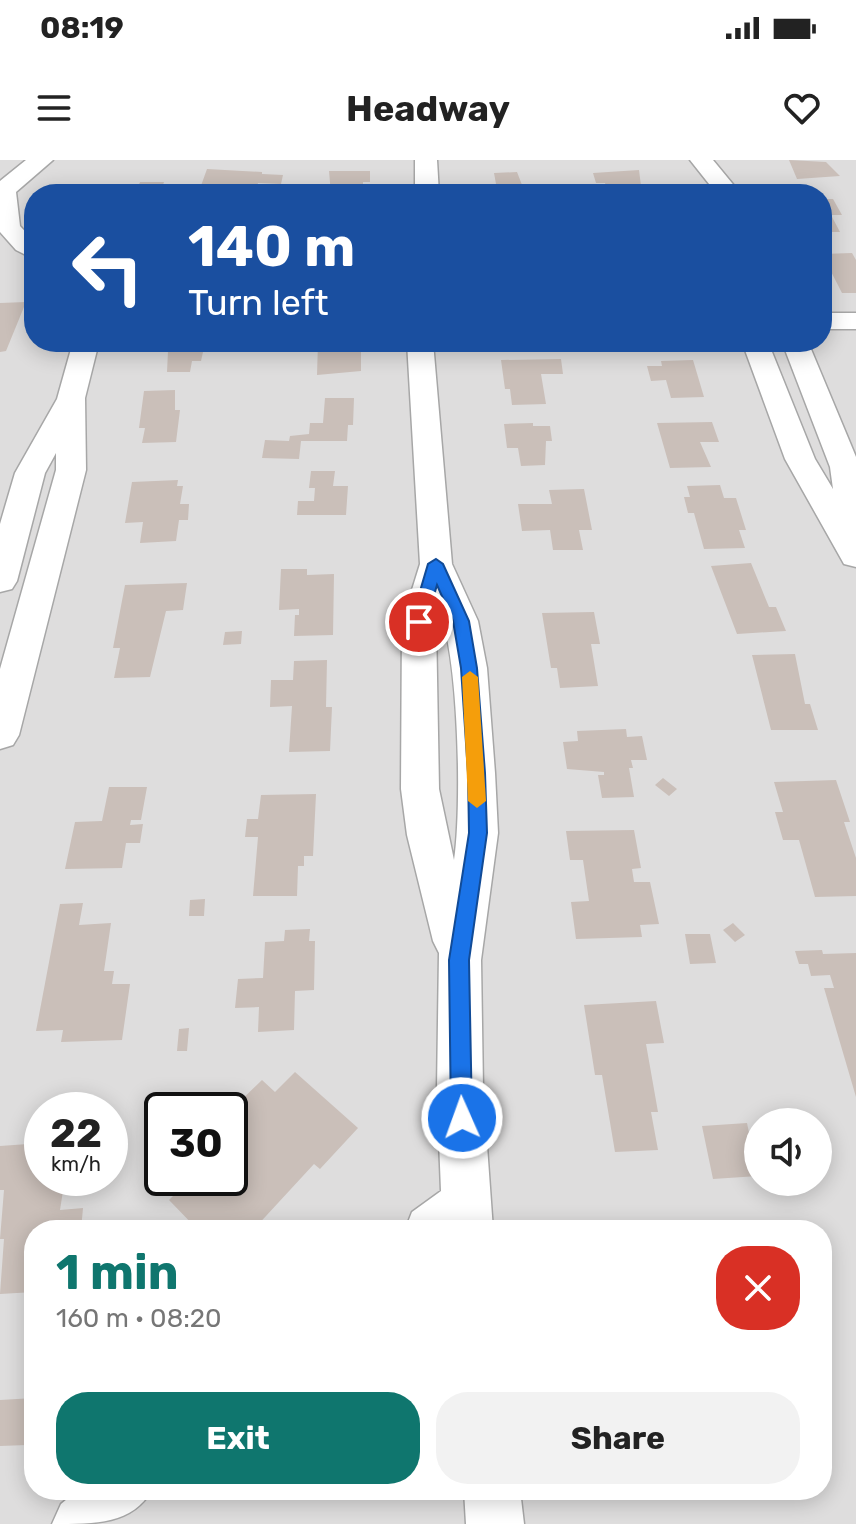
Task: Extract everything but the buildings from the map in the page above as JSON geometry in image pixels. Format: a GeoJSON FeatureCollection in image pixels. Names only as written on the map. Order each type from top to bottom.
{"type":"FeatureCollection","features":[{"type":"Feature","properties":{"kind":"street"},"geometry":{"type":"LineString","coordinates":[[24,244],[10,233],[4,211],[4,190],[24,171],[42,160]]}},
{"type":"Feature","properties":{"kind":"street"},"geometry":{"type":"LineString","coordinates":[[426,160],[427,184]]}},
{"type":"Feature","properties":{"kind":"street"},"geometry":{"type":"LineString","coordinates":[[702,163],[705,184]]}},
{"type":"Feature","properties":{"kind":"street"},"geometry":{"type":"LineString","coordinates":[[702,163],[720,184]]}},
{"type":"Feature","properties":{"kind":"street"},"geometry":{"type":"LineString","coordinates":[[832,321],[856,321]]}},
{"type":"Feature","properties":{"kind":"street"},"geometry":{"type":"LineString","coordinates":[[0,581],[30,473],[71,398],[83,352]]}},
{"type":"Feature","properties":{"kind":"street"},"geometry":{"type":"LineString","coordinates":[[421,352],[436,564],[461,621],[469,668],[478,833],[459,960],[455,1220]]}},
{"type":"Feature","properties":{"kind":"street"},"geometry":{"type":"LineString","coordinates":[[759,352],[800,459],[856,556]]}},
{"type":"Feature","properties":{"kind":"street"},"geometry":{"type":"LineString","coordinates":[[799,352],[845,467],[856,547]]}},
{"type":"Feature","properties":{"kind":"street"},"geometry":{"type":"LineString","coordinates":[[0,735],[71,470],[71,398]]}},
{"type":"Feature","properties":{"kind":"street"},"geometry":{"type":"LineString","coordinates":[[436,564],[419,622],[420,789],[427,835],[459,960]]}},
{"type":"Feature","properties":{"kind":"street"},"geometry":{"type":"LineString","coordinates":[[81,1524],[111,1500]]}},
{"type":"Feature","properties":{"kind":"street"},"geometry":{"type":"LineString","coordinates":[[493,1500],[495,1524]]}},
{"type":"Feature","properties":{"kind":"shaded area"},"geometry":{"type":"Polygon","coordinates":[[[0,160],[856,160],[856,1524],[0,1524],[0,160]]]}},
{"type":"Feature","properties":{"kind":"slow traffic"},"geometry":{"type":"LineString","coordinates":[[470,677],[477,801]]}},
{"type":"Feature","properties":{"kind":"route"},"geometry":{"type":"LineString","coordinates":[[419,622],[436,564],[461,621],[469,668],[476,773],[478,833],[459,960],[462,1118]]}}]}
